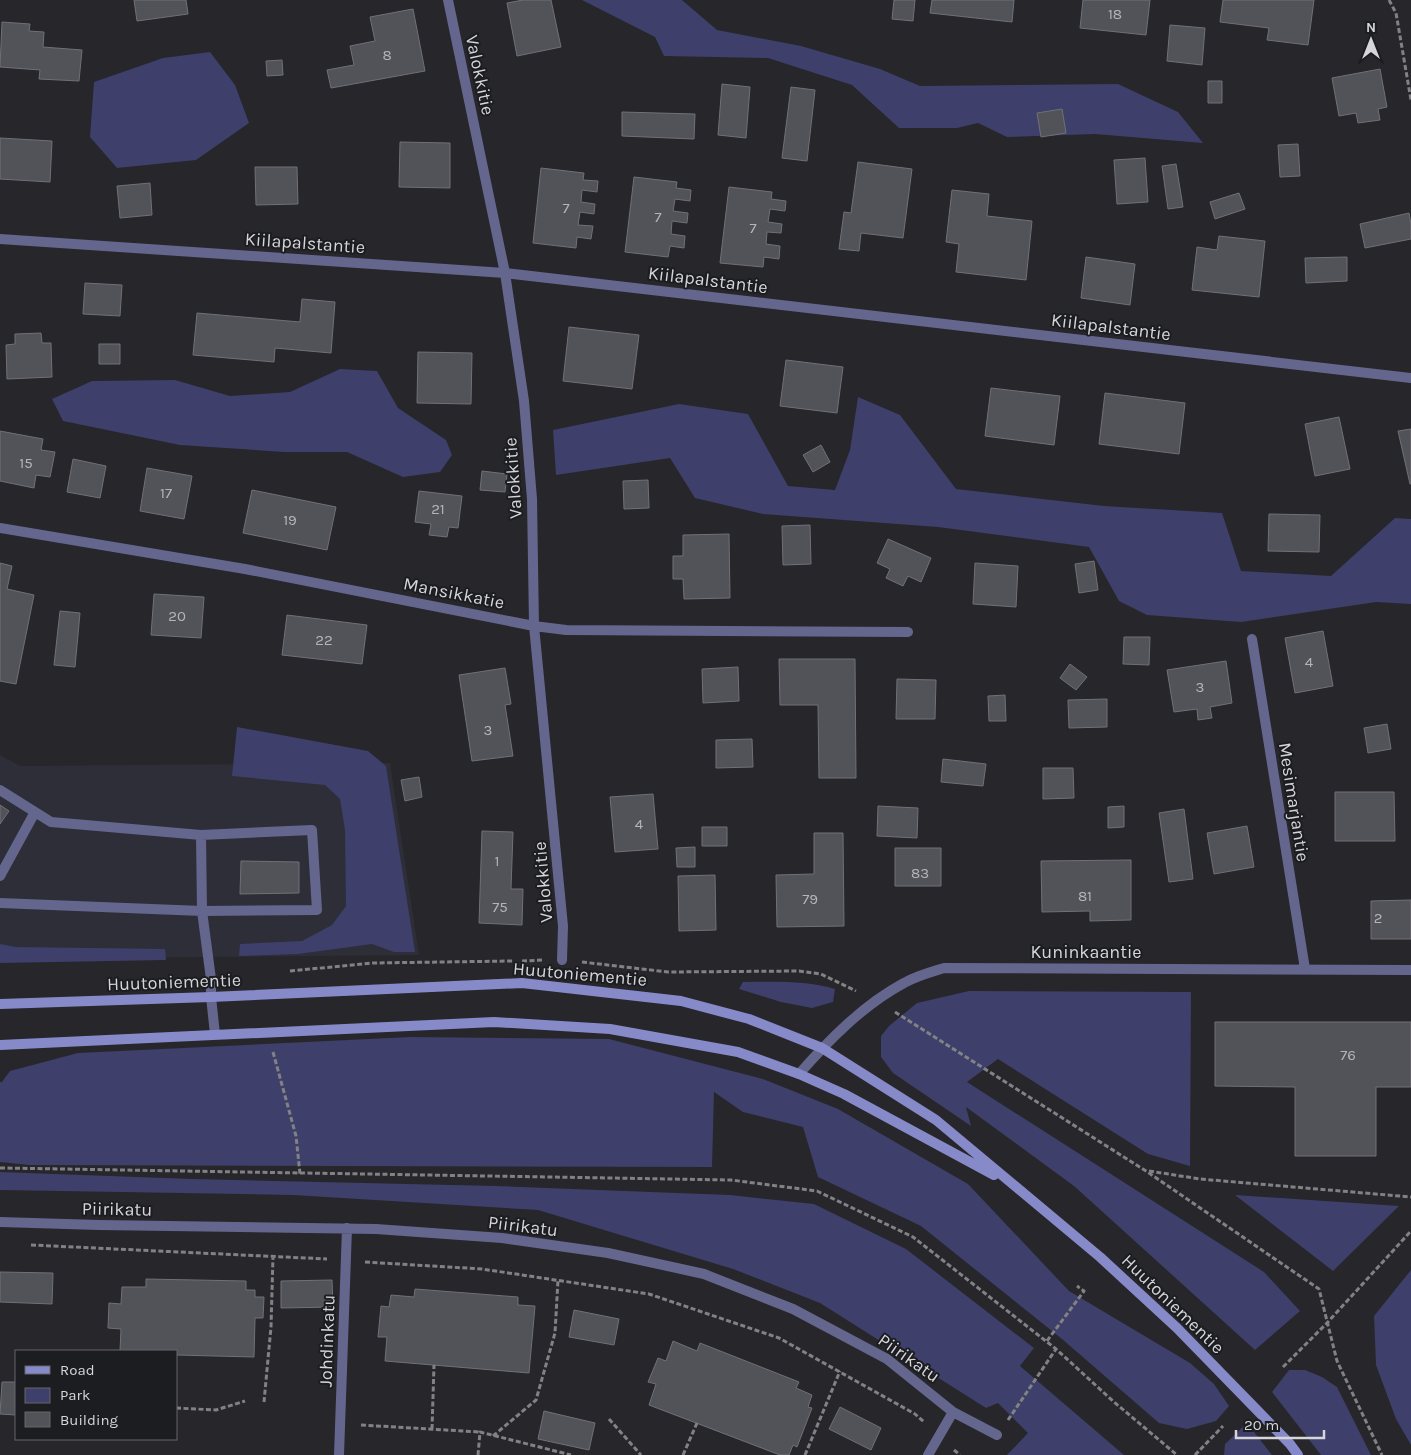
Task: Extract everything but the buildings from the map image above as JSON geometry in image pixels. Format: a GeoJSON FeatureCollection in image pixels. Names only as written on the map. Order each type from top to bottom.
{"type":"FeatureCollection","features":[{"type":"Feature","properties":{"kind":"main road","name":"Huutoniementie"},"geometry":{"type":"LineString","coordinates":[[0,1004],[522,983],[681,1001],[748,1019],[822,1048],[936,1120],[1100,1256],[1177,1328],[1290,1444],[1298,1455]]}},
{"type":"Feature","properties":{"kind":"main road","name":"Huutoniementie"},"geometry":{"type":"LineString","coordinates":[[0,1045],[494,1022],[610,1029],[738,1052],[799,1074],[844,1094],[1015,1186]]}},
{"type":"Feature","properties":{"kind":"street","name":"Valokkitie"},"geometry":{"type":"LineString","coordinates":[[448,0],[505,273],[524,401],[531,479],[534,626],[562,916],[562,960]]}},
{"type":"Feature","properties":{"kind":"street","name":"Kiilapalstantie"},"geometry":{"type":"LineString","coordinates":[[0,239],[505,273],[1411,378]]}},
{"type":"Feature","properties":{"kind":"street","name":"Mansikkatie"},"geometry":{"type":"LineString","coordinates":[[0,528],[245,569],[534,626],[566,630],[908,632]]}},
{"type":"Feature","properties":{"kind":"street","name":"Mesimarjantie"},"geometry":{"type":"LineString","coordinates":[[1252,640],[1305,969]]}},
{"type":"Feature","properties":{"kind":"street"},"geometry":{"type":"LineString","coordinates":[[0,790],[51,822],[201,835],[312,830],[317,910],[202,911],[0,903]]}},
{"type":"Feature","properties":{"kind":"street"},"geometry":{"type":"LineString","coordinates":[[0,876],[35,812]]}},
{"type":"Feature","properties":{"kind":"street"},"geometry":{"type":"LineString","coordinates":[[201,835],[202,911],[211,979],[215,1034]]}},
{"type":"Feature","properties":{"kind":"street","name":"Kuninkaantie"},"geometry":{"type":"LineString","coordinates":[[799,1074],[822,1048],[876,1000],[905,982],[944,968],[1411,970]]}},
{"type":"Feature","properties":{"kind":"street","name":"Piirikatu"},"geometry":{"type":"LineString","coordinates":[[0,1222],[376,1229],[512,1240],[608,1253],[704,1274],[793,1309],[887,1358],[953,1412],[997,1435]]}},
{"type":"Feature","properties":{"kind":"street","name":"Johdinkatu"},"geometry":{"type":"LineString","coordinates":[[339,1455],[347,1228]]}},
{"type":"Feature","properties":{"kind":"street"},"geometry":{"type":"LineString","coordinates":[[928,1455],[953,1412]]}},
{"type":"Feature","properties":{"kind":"path"},"geometry":{"type":"LineString","coordinates":[[1389,0],[1396,13],[1411,100]]}},
{"type":"Feature","properties":{"kind":"path"},"geometry":{"type":"LineString","coordinates":[[268,1032],[296,1136],[300,1174]]}},
{"type":"Feature","properties":{"kind":"path"},"geometry":{"type":"LineString","coordinates":[[0,1168],[731,1180],[817,1191],[913,1237],[1056,1349],[1177,1455]]}},
{"type":"Feature","properties":{"kind":"path"},"geometry":{"type":"LineString","coordinates":[[1382,1455],[1337,1362],[1319,1289],[1146,1171],[1200,1179],[1411,1197]]}},
{"type":"Feature","properties":{"kind":"path"},"geometry":{"type":"LineString","coordinates":[[1284,1367],[1327,1323],[1411,1230]]}},
{"type":"Feature","properties":{"kind":"path"},"geometry":{"type":"LineString","coordinates":[[25,1245],[273,1256],[482,1269],[649,1294],[779,1338],[915,1414],[938,1437],[960,1455]]}},
{"type":"Feature","properties":{"kind":"path"},"geometry":{"type":"LineString","coordinates":[[264,1402],[272,1327],[273,1256]]}},
{"type":"Feature","properties":{"kind":"path"},"geometry":{"type":"LineString","coordinates":[[493,1436],[536,1400],[555,1333],[558,1280]]}},
{"type":"Feature","properties":{"kind":"path"},"geometry":{"type":"LineString","coordinates":[[1046,1341],[1084,1291],[1077,1286]]}},
{"type":"Feature","properties":{"kind":"path"},"geometry":{"type":"LineString","coordinates":[[997,1435],[1056,1349]]}},
{"type":"Feature","properties":{"kind":"path"},"geometry":{"type":"LineString","coordinates":[[432,1429],[434,1365]]}},
{"type":"Feature","properties":{"kind":"path"},"geometry":{"type":"LineString","coordinates":[[805,1455],[840,1371]]}},
{"type":"Feature","properties":{"kind":"path"},"geometry":{"type":"LineString","coordinates":[[178,1408],[216,1410],[245,1401]]}},
{"type":"Feature","properties":{"kind":"path"},"geometry":{"type":"LineString","coordinates":[[609,1419],[641,1455]]}},
{"type":"Feature","properties":{"kind":"path"},"geometry":{"type":"LineString","coordinates":[[340,1424],[480,1432],[571,1455]]}},
{"type":"Feature","properties":{"kind":"path"},"geometry":{"type":"LineString","coordinates":[[683,1455],[697,1424]]}},
{"type":"Feature","properties":{"kind":"path"},"geometry":{"type":"LineString","coordinates":[[1195,1455],[1223,1426]]}},
{"type":"Feature","properties":{"kind":"path"},"geometry":{"type":"LineString","coordinates":[[478,1455],[480,1432]]}},
{"type":"Feature","properties":{"kind":"shaded area"},"geometry":{"type":"Polygon","coordinates":[[[0,755],[20,766],[390,763],[419,955],[0,959],[0,755]]]}},
{"type":"Feature","properties":{"kind":"green space"},"geometry":{"type":"Polygon","coordinates":[[[582,0],[682,0],[717,30],[801,46],[880,69],[920,86],[1118,84],[1178,112],[1203,143],[1095,134],[1007,137],[978,123],[957,128],[899,128],[852,85],[768,58],[664,56],[655,37],[582,0]]]}},
{"type":"Feature","properties":{"kind":"green space"},"geometry":{"type":"Polygon","coordinates":[[[210,52],[235,85],[249,123],[196,160],[117,168],[90,137],[94,82],[163,58],[210,52]]]}},
{"type":"Feature","properties":{"kind":"green space"},"geometry":{"type":"Polygon","coordinates":[[[340,369],[377,371],[398,408],[446,440],[452,455],[440,472],[403,477],[347,452],[284,452],[180,445],[63,421],[52,399],[92,381],[175,380],[230,396],[290,392],[340,369]]]}},
{"type":"Feature","properties":{"kind":"green space"},"geometry":{"type":"Polygon","coordinates":[[[858,397],[900,415],[956,489],[1104,506],[1222,513],[1241,571],[1331,576],[1395,518],[1411,519],[1411,604],[1376,602],[1241,622],[1147,615],[1119,601],[1089,547],[938,527],[763,514],[695,498],[670,458],[556,475],[553,430],[679,404],[748,414],[788,486],[835,490],[850,450],[858,397]]]}},
{"type":"Feature","properties":{"kind":"green space"},"geometry":{"type":"Polygon","coordinates":[[[237,727],[368,751],[386,766],[415,952],[394,952],[372,944],[298,954],[239,956],[240,944],[302,941],[332,925],[346,906],[345,830],[340,799],[325,785],[232,776],[237,727]]]}},
{"type":"Feature","properties":{"kind":"green space"},"geometry":{"type":"Polygon","coordinates":[[[0,944],[16,947],[165,949],[166,960],[0,963],[0,944]]]}},
{"type":"Feature","properties":{"kind":"green space"},"geometry":{"type":"Polygon","coordinates":[[[743,982],[801,983],[835,989],[833,1002],[812,1008],[781,1002],[739,989],[743,982]]]}},
{"type":"Feature","properties":{"kind":"green space"},"geometry":{"type":"Polygon","coordinates":[[[969,991],[1191,992],[1190,1166],[1148,1154],[998,1059],[967,1082],[1264,1272],[1300,1311],[1255,1350],[1074,1186],[966,1107],[971,1126],[893,1073],[881,1057],[881,1036],[889,1026],[917,1003],[969,991]]]}},
{"type":"Feature","properties":{"kind":"green space"},"geometry":{"type":"Polygon","coordinates":[[[410,1037],[609,1039],[763,1079],[838,1109],[968,1184],[1069,1291],[1190,1363],[1214,1384],[1229,1406],[1216,1421],[1187,1429],[1159,1423],[1062,1339],[921,1226],[818,1177],[803,1127],[743,1112],[714,1092],[712,1167],[29,1165],[0,1162],[0,1082],[10,1071],[78,1053],[410,1037]]]}},
{"type":"Feature","properties":{"kind":"green space"},"geometry":{"type":"Polygon","coordinates":[[[0,1172],[193,1179],[495,1186],[730,1195],[814,1204],[906,1249],[1034,1348],[1020,1366],[1124,1455],[1007,1455],[1028,1433],[998,1403],[986,1408],[820,1303],[733,1269],[538,1210],[293,1195],[0,1190],[0,1172]]]}},
{"type":"Feature","properties":{"kind":"green space"},"geometry":{"type":"Polygon","coordinates":[[[1235,1195],[1399,1206],[1333,1271],[1235,1195]]]}},
{"type":"Feature","properties":{"kind":"green space"},"geometry":{"type":"Polygon","coordinates":[[[1411,1270],[1411,1445],[1396,1419],[1376,1365],[1374,1316],[1411,1270]]]}},
{"type":"Feature","properties":{"kind":"green space"},"geometry":{"type":"Polygon","coordinates":[[[1289,1370],[1305,1370],[1322,1377],[1337,1387],[1371,1455],[1321,1455],[1272,1392],[1289,1370]]]}},
{"type":"Feature","properties":{"kind":"green space"},"geometry":{"type":"Polygon","coordinates":[[[1247,1423],[1272,1455],[1224,1455],[1225,1444],[1247,1423]]]}}]}
